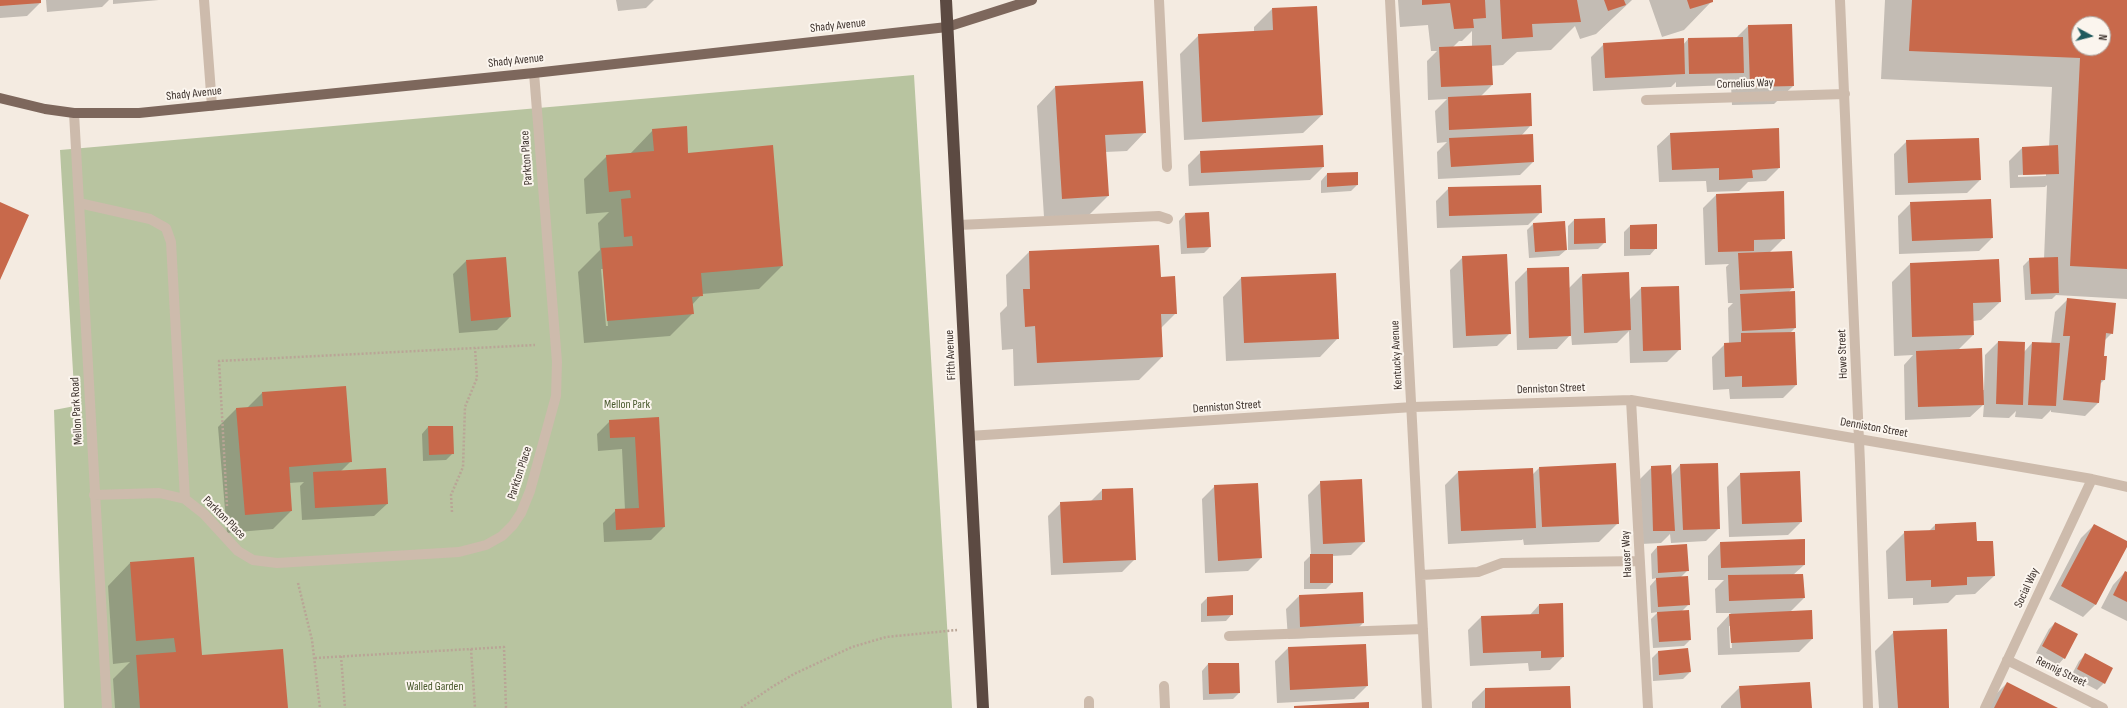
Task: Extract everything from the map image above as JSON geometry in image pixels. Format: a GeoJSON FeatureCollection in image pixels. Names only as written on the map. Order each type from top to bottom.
{"type":"FeatureCollection","features":[{"type":"Feature","properties":{"kind":"highway","name":"Fifth Avenue"},"geometry":{"type":"LineString","coordinates":[[946,0],[983,708]]}},
{"type":"Feature","properties":{"kind":"main road","name":"Shady Avenue"},"geometry":{"type":"LineString","coordinates":[[0,98],[45,109],[74,113],[140,113],[534,73],[947,27],[1032,0]]}},
{"type":"Feature","properties":{"kind":"street"},"geometry":{"type":"LineString","coordinates":[[204,0],[212,106]]}},
{"type":"Feature","properties":{"kind":"street"},"geometry":{"type":"LineString","coordinates":[[1159,0],[1167,167]]}},
{"type":"Feature","properties":{"kind":"street","name":"Kentucky Avenue"},"geometry":{"type":"LineString","coordinates":[[1390,0],[1428,708]]}},
{"type":"Feature","properties":{"kind":"street","name":"Howe Street"},"geometry":{"type":"LineString","coordinates":[[1840,0],[1859,439],[1868,708]]}},
{"type":"Feature","properties":{"kind":"street","name":"Parkton Place"},"geometry":{"type":"LineString","coordinates":[[94,495],[159,493],[185,499],[204,514],[238,551],[253,560],[293,563],[459,552],[486,545],[502,536],[513,525],[521,513],[530,492],[556,396],[555,344],[534,73]]}},
{"type":"Feature","properties":{"kind":"street","name":"Cornelius Way"},"geometry":{"type":"LineString","coordinates":[[1646,100],[1845,94]]}},
{"type":"Feature","properties":{"kind":"street","name":"Mellon Park Road"},"geometry":{"type":"LineString","coordinates":[[74,113],[107,708]]}},
{"type":"Feature","properties":{"kind":"street"},"geometry":{"type":"LineString","coordinates":[[79,203],[150,219],[166,228],[172,242],[185,499]]}},
{"type":"Feature","properties":{"kind":"street"},"geometry":{"type":"LineString","coordinates":[[958,225],[1159,216],[1168,219]]}},
{"type":"Feature","properties":{"kind":"street","name":"Denniston Street"},"geometry":{"type":"LineString","coordinates":[[969,436],[1413,407],[1631,400],[2092,479],[2127,487]]}},
{"type":"Feature","properties":{"kind":"street","name":"Hauser Way"},"geometry":{"type":"LineString","coordinates":[[1631,400],[1648,708]]}},
{"type":"Feature","properties":{"kind":"street","name":"Social Way"},"geometry":{"type":"LineString","coordinates":[[1985,708],[2092,479]]}},
{"type":"Feature","properties":{"kind":"street"},"geometry":{"type":"LineString","coordinates":[[1421,575],[1478,572],[1502,562],[1640,561]]}},
{"type":"Feature","properties":{"kind":"street"},"geometry":{"type":"LineString","coordinates":[[1229,636],[1424,629]]}},
{"type":"Feature","properties":{"kind":"street","name":"Rennig Street"},"geometry":{"type":"LineString","coordinates":[[2007,660],[2103,708]]}},
{"type":"Feature","properties":{"kind":"street"},"geometry":{"type":"LineString","coordinates":[[1164,686],[1165,708]]}},
{"type":"Feature","properties":{"kind":"path"},"geometry":{"type":"LineString","coordinates":[[229,542],[219,361],[555,344]]}},
{"type":"Feature","properties":{"kind":"path"},"geometry":{"type":"LineString","coordinates":[[452,512],[451,495],[463,468],[465,407],[477,378],[475,348]]}},
{"type":"Feature","properties":{"kind":"path"},"geometry":{"type":"LineString","coordinates":[[293,563],[312,640],[320,708]]}},
{"type":"Feature","properties":{"kind":"path"},"geometry":{"type":"LineString","coordinates":[[742,708],[788,677],[852,647],[886,637],[906,634],[979,629]]}},
{"type":"Feature","properties":{"kind":"path"},"geometry":{"type":"LineString","coordinates":[[315,658],[504,647],[506,708]]}},
{"type":"Feature","properties":{"kind":"path"},"geometry":{"type":"LineString","coordinates":[[471,649],[475,708]]}},
{"type":"Feature","properties":{"kind":"path"},"geometry":{"type":"LineString","coordinates":[[341,656],[345,708]]}},
{"type":"Feature","properties":{"kind":"green space","name":"Mellon Park"},"geometry":{"type":"Polygon","coordinates":[[[914,75],[952,708],[64,708],[54,410],[75,406],[60,150],[914,75]]]}},
{"type":"Feature","properties":{"kind":"building"},"geometry":{"type":"Polygon","coordinates":[[[0,0],[41,0],[41,3],[0,6],[0,0]]]}},
{"type":"Feature","properties":{"kind":"building"},"geometry":{"type":"Polygon","coordinates":[[[1422,0],[1485,0],[1486,18],[1473,19],[1474,28],[1454,29],[1450,3],[1422,5],[1422,0]]]}},
{"type":"Feature","properties":{"kind":"building"},"geometry":{"type":"Polygon","coordinates":[[[1500,0],[1577,0],[1581,22],[1532,24],[1533,37],[1502,39],[1500,0]]]}},
{"type":"Feature","properties":{"kind":"building"},"geometry":{"type":"Polygon","coordinates":[[[1604,0],[1624,0],[1626,5],[1608,11],[1604,0]]]}},
{"type":"Feature","properties":{"kind":"building"},"geometry":{"type":"Polygon","coordinates":[[[1687,0],[1713,0],[1713,2],[1690,9],[1687,0]]]}},
{"type":"Feature","properties":{"kind":"building"},"geometry":{"type":"Polygon","coordinates":[[[1912,0],[2127,0],[2127,269],[2070,266],[2080,58],[1909,51],[1912,0]]]}},
{"type":"Feature","properties":{"kind":"building"},"geometry":{"type":"Polygon","coordinates":[[[1317,6],[1323,115],[1202,122],[1198,34],[1273,30],[1272,8],[1317,6]]]}},
{"type":"Feature","properties":{"kind":"building"},"geometry":{"type":"Polygon","coordinates":[[[1792,24],[1794,86],[1750,87],[1748,25],[1792,24]]]}},
{"type":"Feature","properties":{"kind":"building"},"geometry":{"type":"Polygon","coordinates":[[[1743,37],[1744,73],[1689,74],[1688,38],[1743,37]]]}},
{"type":"Feature","properties":{"kind":"building"},"geometry":{"type":"Polygon","coordinates":[[[1684,38],[1685,74],[1605,78],[1603,43],[1684,38]]]}},
{"type":"Feature","properties":{"kind":"building"},"geometry":{"type":"Polygon","coordinates":[[[1491,45],[1493,85],[1441,87],[1439,47],[1491,45]]]}},
{"type":"Feature","properties":{"kind":"building"},"geometry":{"type":"Polygon","coordinates":[[[1143,81],[1146,133],[1105,135],[1109,196],[1062,199],[1055,86],[1143,81]]]}},
{"type":"Feature","properties":{"kind":"building"},"geometry":{"type":"Polygon","coordinates":[[[1531,93],[1532,126],[1449,130],[1448,97],[1531,93]]]}},
{"type":"Feature","properties":{"kind":"building"},"geometry":{"type":"Polygon","coordinates":[[[687,126],[688,153],[773,145],[783,266],[701,273],[703,296],[692,297],[694,314],[607,321],[601,248],[633,246],[632,236],[624,237],[621,199],[631,198],[630,190],[609,192],[606,155],[654,151],[652,129],[687,126]]]}},
{"type":"Feature","properties":{"kind":"building"},"geometry":{"type":"Polygon","coordinates":[[[1779,128],[1780,168],[1752,170],[1753,178],[1719,180],[1719,168],[1672,170],[1670,133],[1779,128]]]}},
{"type":"Feature","properties":{"kind":"building"},"geometry":{"type":"Polygon","coordinates":[[[1533,134],[1534,162],[1451,167],[1449,138],[1533,134]]]}},
{"type":"Feature","properties":{"kind":"building"},"geometry":{"type":"Polygon","coordinates":[[[1979,138],[1981,180],[1908,183],[1906,140],[1979,138]]]}},
{"type":"Feature","properties":{"kind":"building"},"geometry":{"type":"Polygon","coordinates":[[[1323,145],[1324,167],[1201,173],[1200,151],[1323,145]]]}},
{"type":"Feature","properties":{"kind":"building"},"geometry":{"type":"Polygon","coordinates":[[[2058,145],[2059,174],[2023,175],[2022,147],[2058,145]]]}},
{"type":"Feature","properties":{"kind":"building"},"geometry":{"type":"Polygon","coordinates":[[[1358,172],[1358,185],[1327,187],[1327,173],[1358,172]]]}},
{"type":"Feature","properties":{"kind":"building"},"geometry":{"type":"Polygon","coordinates":[[[1541,185],[1542,213],[1449,216],[1448,187],[1541,185]]]}},
{"type":"Feature","properties":{"kind":"building"},"geometry":{"type":"Polygon","coordinates":[[[1784,191],[1785,239],[1754,240],[1754,251],[1718,252],[1716,194],[1784,191]]]}},
{"type":"Feature","properties":{"kind":"building"},"geometry":{"type":"Polygon","coordinates":[[[1991,199],[1993,238],[1912,241],[1910,202],[1991,199]]]}},
{"type":"Feature","properties":{"kind":"building"},"geometry":{"type":"Polygon","coordinates":[[[0,202],[29,215],[0,280],[0,202]]]}},
{"type":"Feature","properties":{"kind":"building"},"geometry":{"type":"Polygon","coordinates":[[[1209,212],[1211,247],[1187,248],[1185,213],[1209,212]]]}},
{"type":"Feature","properties":{"kind":"building"},"geometry":{"type":"Polygon","coordinates":[[[1605,218],[1606,243],[1574,244],[1574,219],[1605,218]]]}},
{"type":"Feature","properties":{"kind":"building"},"geometry":{"type":"Polygon","coordinates":[[[1565,221],[1567,250],[1535,252],[1533,223],[1565,221]]]}},
{"type":"Feature","properties":{"kind":"building"},"geometry":{"type":"Polygon","coordinates":[[[1657,224],[1657,249],[1630,249],[1630,225],[1657,224]]]}},
{"type":"Feature","properties":{"kind":"building"},"geometry":{"type":"Polygon","coordinates":[[[1159,245],[1161,277],[1175,276],[1177,314],[1161,314],[1163,357],[1037,363],[1035,326],[1025,327],[1023,289],[1030,289],[1029,251],[1159,245]]]}},
{"type":"Feature","properties":{"kind":"building"},"geometry":{"type":"Polygon","coordinates":[[[1792,251],[1794,288],[1740,290],[1738,253],[1792,251]]]}},
{"type":"Feature","properties":{"kind":"building"},"geometry":{"type":"Polygon","coordinates":[[[1507,254],[1511,334],[1466,336],[1462,256],[1507,254]]]}},
{"type":"Feature","properties":{"kind":"building"},"geometry":{"type":"Polygon","coordinates":[[[506,257],[511,317],[471,321],[466,260],[506,257]]]}},
{"type":"Feature","properties":{"kind":"building"},"geometry":{"type":"Polygon","coordinates":[[[2058,257],[2059,293],[2031,294],[2029,258],[2058,257]]]}},
{"type":"Feature","properties":{"kind":"building"},"geometry":{"type":"Polygon","coordinates":[[[1999,259],[2001,302],[1973,303],[1974,335],[1912,337],[1910,263],[1999,259]]]}},
{"type":"Feature","properties":{"kind":"building"},"geometry":{"type":"Polygon","coordinates":[[[1569,267],[1571,336],[1529,338],[1527,268],[1569,267]]]}},
{"type":"Feature","properties":{"kind":"building"},"geometry":{"type":"Polygon","coordinates":[[[1629,272],[1631,330],[1584,333],[1582,274],[1629,272]]]}},
{"type":"Feature","properties":{"kind":"building"},"geometry":{"type":"Polygon","coordinates":[[[1336,273],[1339,339],[1244,343],[1241,277],[1336,273]]]}},
{"type":"Feature","properties":{"kind":"building"},"geometry":{"type":"Polygon","coordinates":[[[1679,286],[1681,350],[1643,351],[1641,287],[1679,286]]]}},
{"type":"Feature","properties":{"kind":"building"},"geometry":{"type":"Polygon","coordinates":[[[1795,291],[1796,328],[1742,331],[1740,294],[1795,291]]]}},
{"type":"Feature","properties":{"kind":"building"},"geometry":{"type":"Polygon","coordinates":[[[2067,298],[2116,303],[2113,334],[2106,333],[2104,356],[2107,356],[2105,380],[2101,380],[2099,403],[2063,400],[2070,336],[2063,336],[2067,298]]]}},
{"type":"Feature","properties":{"kind":"building"},"geometry":{"type":"Polygon","coordinates":[[[1795,332],[1797,385],[1742,387],[1742,376],[1725,377],[1724,343],[1741,342],[1741,333],[1795,332]]]}},
{"type":"Feature","properties":{"kind":"building"},"geometry":{"type":"Polygon","coordinates":[[[1998,341],[2025,342],[2023,405],[1996,404],[1998,341]]]}},
{"type":"Feature","properties":{"kind":"building"},"geometry":{"type":"Polygon","coordinates":[[[2032,342],[2060,343],[2056,406],[2028,405],[2032,342]]]}},
{"type":"Feature","properties":{"kind":"building"},"geometry":{"type":"Polygon","coordinates":[[[1982,348],[1984,405],[1918,407],[1916,351],[1982,348]]]}},
{"type":"Feature","properties":{"kind":"building"},"geometry":{"type":"Polygon","coordinates":[[[346,386],[352,462],[289,467],[292,511],[245,515],[236,408],[263,406],[262,392],[346,386]]]}},
{"type":"Feature","properties":{"kind":"building"},"geometry":{"type":"Polygon","coordinates":[[[659,417],[665,527],[616,530],[615,509],[639,508],[635,437],[610,438],[609,420],[659,417]]]}},
{"type":"Feature","properties":{"kind":"building"},"geometry":{"type":"Polygon","coordinates":[[[428,426],[453,426],[454,454],[429,455],[428,426]]]}},
{"type":"Feature","properties":{"kind":"building"},"geometry":{"type":"Polygon","coordinates":[[[1616,463],[1619,524],[1542,527],[1539,467],[1616,463]]]}},
{"type":"Feature","properties":{"kind":"building"},"geometry":{"type":"Polygon","coordinates":[[[1718,463],[1720,529],[1683,530],[1680,464],[1718,463]]]}},
{"type":"Feature","properties":{"kind":"building"},"geometry":{"type":"Polygon","coordinates":[[[1671,465],[1675,531],[1653,531],[1651,466],[1671,465]]]}},
{"type":"Feature","properties":{"kind":"building"},"geometry":{"type":"Polygon","coordinates":[[[386,468],[388,504],[315,508],[313,472],[386,468]]]}},
{"type":"Feature","properties":{"kind":"building"},"geometry":{"type":"Polygon","coordinates":[[[1533,468],[1536,528],[1461,531],[1458,471],[1533,468]]]}},
{"type":"Feature","properties":{"kind":"building"},"geometry":{"type":"Polygon","coordinates":[[[1800,471],[1802,522],[1742,524],[1740,473],[1800,471]]]}},
{"type":"Feature","properties":{"kind":"building"},"geometry":{"type":"Polygon","coordinates":[[[1362,479],[1365,542],[1323,544],[1320,481],[1362,479]]]}},
{"type":"Feature","properties":{"kind":"building"},"geometry":{"type":"Polygon","coordinates":[[[1258,483],[1262,558],[1218,561],[1214,485],[1258,483]]]}},
{"type":"Feature","properties":{"kind":"building"},"geometry":{"type":"Polygon","coordinates":[[[1133,488],[1136,560],[1063,563],[1060,502],[1102,500],[1102,489],[1133,488]]]}},
{"type":"Feature","properties":{"kind":"building"},"geometry":{"type":"Polygon","coordinates":[[[1976,522],[1977,541],[1993,541],[1995,576],[1967,577],[1967,585],[1931,587],[1931,580],[1906,581],[1904,531],[1935,530],[1935,524],[1976,522]]]}},
{"type":"Feature","properties":{"kind":"building"},"geometry":{"type":"Polygon","coordinates":[[[2094,524],[2127,541],[2127,547],[2096,605],[2061,586],[2094,524]]]}},
{"type":"Feature","properties":{"kind":"building"},"geometry":{"type":"Polygon","coordinates":[[[1805,539],[1805,565],[1721,568],[1720,542],[1805,539]]]}},
{"type":"Feature","properties":{"kind":"building"},"geometry":{"type":"Polygon","coordinates":[[[1687,544],[1689,571],[1658,573],[1657,546],[1687,544]]]}},
{"type":"Feature","properties":{"kind":"building"},"geometry":{"type":"Polygon","coordinates":[[[1310,554],[1333,554],[1333,583],[1310,583],[1310,554]]]}},
{"type":"Feature","properties":{"kind":"building"},"geometry":{"type":"Polygon","coordinates":[[[194,557],[202,655],[283,649],[288,708],[140,708],[136,655],[176,652],[174,638],[136,641],[130,562],[194,557]]]}},
{"type":"Feature","properties":{"kind":"building"},"geometry":{"type":"Polygon","coordinates":[[[2125,571],[2127,572],[2127,602],[2113,595],[2125,571]]]}},
{"type":"Feature","properties":{"kind":"building"},"geometry":{"type":"Polygon","coordinates":[[[1803,574],[1805,598],[1729,601],[1728,575],[1803,574]]]}},
{"type":"Feature","properties":{"kind":"building"},"geometry":{"type":"Polygon","coordinates":[[[1688,576],[1690,605],[1658,607],[1656,578],[1688,576]]]}},
{"type":"Feature","properties":{"kind":"building"},"geometry":{"type":"Polygon","coordinates":[[[1363,592],[1364,623],[1300,627],[1299,595],[1363,592]]]}},
{"type":"Feature","properties":{"kind":"building"},"geometry":{"type":"Polygon","coordinates":[[[1233,595],[1233,615],[1207,616],[1207,597],[1233,595]]]}},
{"type":"Feature","properties":{"kind":"building"},"geometry":{"type":"Polygon","coordinates":[[[1563,603],[1564,657],[1541,658],[1541,651],[1483,653],[1481,616],[1539,614],[1539,604],[1563,603]]]}},
{"type":"Feature","properties":{"kind":"building"},"geometry":{"type":"Polygon","coordinates":[[[1689,610],[1691,640],[1659,642],[1657,612],[1689,610]]]}},
{"type":"Feature","properties":{"kind":"building"},"geometry":{"type":"Polygon","coordinates":[[[1812,610],[1813,639],[1731,643],[1729,614],[1812,610]]]}},
{"type":"Feature","properties":{"kind":"building"},"geometry":{"type":"Polygon","coordinates":[[[2055,622],[2078,634],[2065,659],[2042,646],[2055,622]]]}},
{"type":"Feature","properties":{"kind":"building"},"geometry":{"type":"Polygon","coordinates":[[[1947,629],[1949,708],[1898,708],[1893,631],[1947,629]]]}},
{"type":"Feature","properties":{"kind":"building"},"geometry":{"type":"Polygon","coordinates":[[[1366,644],[1368,686],[1290,690],[1288,647],[1366,644]]]}},
{"type":"Feature","properties":{"kind":"building"},"geometry":{"type":"Polygon","coordinates":[[[1688,648],[1691,672],[1659,675],[1658,651],[1688,648]]]}},
{"type":"Feature","properties":{"kind":"building"},"geometry":{"type":"Polygon","coordinates":[[[2085,653],[2113,668],[2105,684],[2077,669],[2085,653]]]}},
{"type":"Feature","properties":{"kind":"building"},"geometry":{"type":"Polygon","coordinates":[[[1208,663],[1239,663],[1240,693],[1209,694],[1208,663]]]}},
{"type":"Feature","properties":{"kind":"building"},"geometry":{"type":"Polygon","coordinates":[[[1810,682],[1812,708],[1741,708],[1739,686],[1810,682]]]}},
{"type":"Feature","properties":{"kind":"building"},"geometry":{"type":"Polygon","coordinates":[[[2007,682],[2058,708],[1994,708],[2007,682]]]}},
{"type":"Feature","properties":{"kind":"building"},"geometry":{"type":"Polygon","coordinates":[[[1570,686],[1571,708],[1485,708],[1485,688],[1570,686]]]}},
{"type":"Feature","properties":{"kind":"building"},"geometry":{"type":"Polygon","coordinates":[[[1369,702],[1369,708],[1294,708],[1294,706],[1369,702]]]}},
{"type":"Feature","properties":{"kind":"park label","name":"Walled Garden"},"geometry":{"type":"Point","coordinates":[435,687]}}]}
